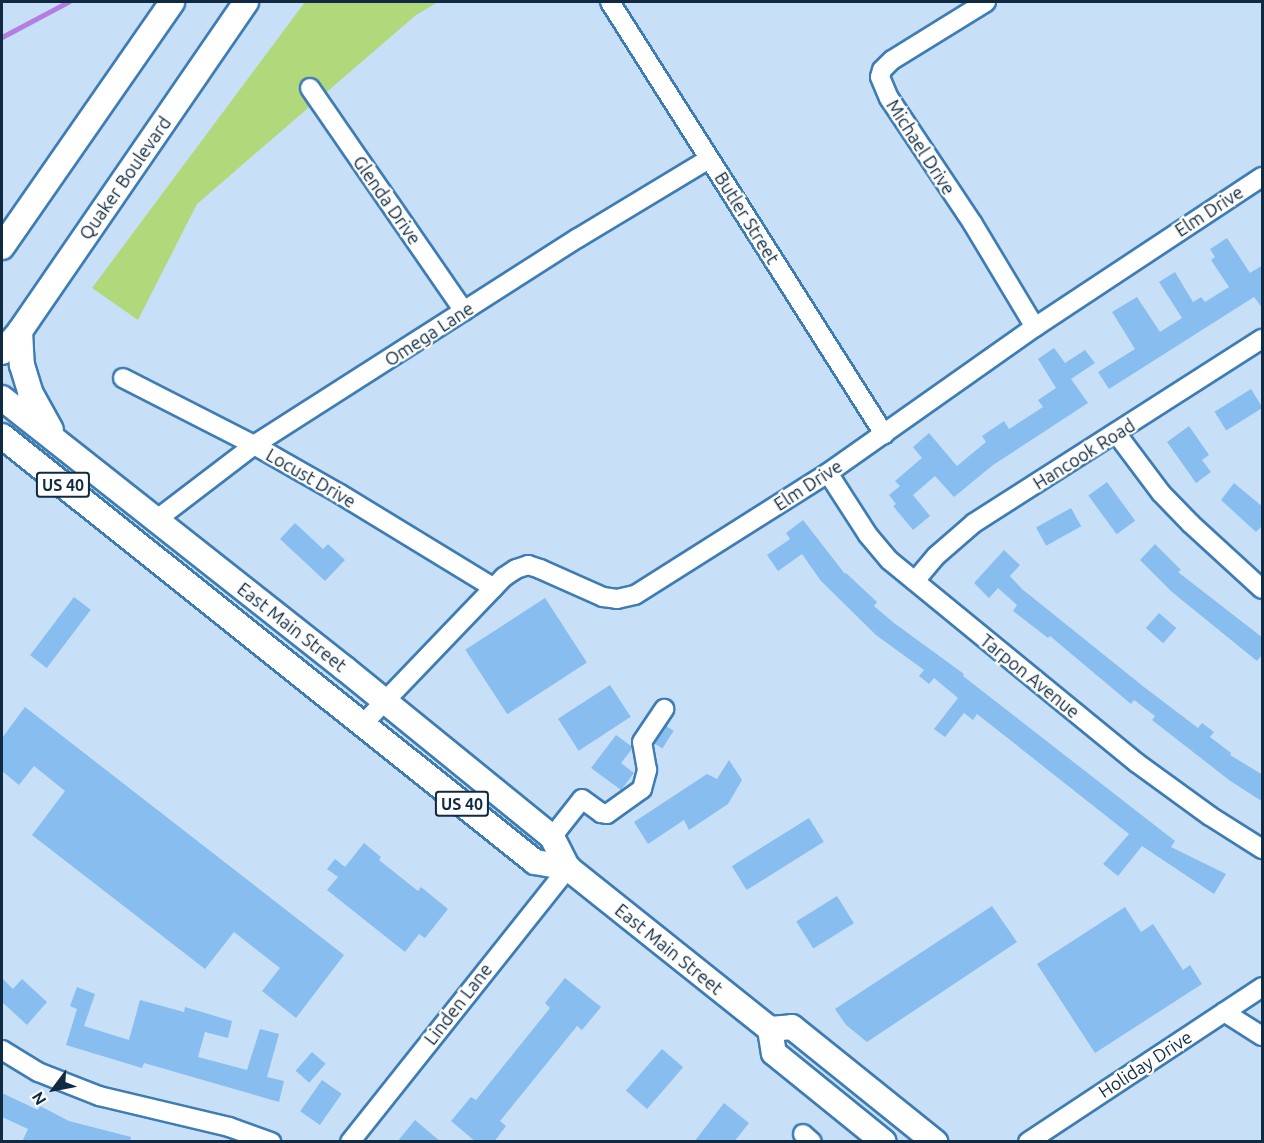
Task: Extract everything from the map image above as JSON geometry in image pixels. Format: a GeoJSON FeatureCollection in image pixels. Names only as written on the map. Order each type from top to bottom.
{"type":"FeatureCollection","features":[{"type":"Feature","properties":{"kind":"main road"},"geometry":{"type":"LineString","coordinates":[[2,247],[167,8]]}},
{"type":"Feature","properties":{"kind":"main road","name":"Quaker Boulevard"},"geometry":{"type":"LineString","coordinates":[[2,352],[20,331],[241,9]]}},
{"type":"Feature","properties":{"kind":"main road"},"geometry":{"type":"LineString","coordinates":[[20,331],[22,365],[30,392],[40,414],[61,444]]}},
{"type":"Feature","properties":{"kind":"main road","name":"East Main Street"},"geometry":{"type":"LineString","coordinates":[[2,398],[552,837],[568,868],[770,1029]]}},
{"type":"Feature","properties":{"kind":"main road","name":"East Main Street"},"geometry":{"type":"LineString","coordinates":[[2,436],[535,862],[568,868]]}},
{"type":"Feature","properties":{"kind":"main road"},"geometry":{"type":"LineString","coordinates":[[884,1142],[774,1053],[770,1029],[792,1027],[935,1142]]}},
{"type":"Feature","properties":{"kind":"street","name":"Butler Street"},"geometry":{"type":"LineString","coordinates":[[610,2],[884,434]]}},
{"type":"Feature","properties":{"kind":"street","name":"Michael Drive"},"geometry":{"type":"LineString","coordinates":[[986,2],[892,60],[882,70],[880,77],[889,98],[973,224],[1035,327]]}},
{"type":"Feature","properties":{"kind":"street","name":"Glenda Drive"},"geometry":{"type":"LineString","coordinates":[[310,88],[464,311]]}},
{"type":"Feature","properties":{"kind":"street","name":"Omega Lane"},"geometry":{"type":"LineString","coordinates":[[156,520],[254,445],[709,159]]}},
{"type":"Feature","properties":{"kind":"street","name":"Elm Drive"},"geometry":{"type":"LineString","coordinates":[[363,724],[494,588],[516,569],[528,565],[603,597],[617,599],[635,595],[828,473],[1035,327],[1263,177]]}},
{"type":"Feature","properties":{"kind":"street","name":"Hancook Road"},"geometry":{"type":"LineString","coordinates":[[915,581],[936,556],[974,523],[1263,339]]}},
{"type":"Feature","properties":{"kind":"street","name":"Locust Drive"},"geometry":{"type":"LineString","coordinates":[[123,378],[254,445],[340,494],[494,588]]}},
{"type":"Feature","properties":{"kind":"street"},"geometry":{"type":"LineString","coordinates":[[1116,433],[1161,493],[1191,524],[1263,589]]}},
{"type":"Feature","properties":{"kind":"street","name":"Tarpon Avenue"},"geometry":{"type":"LineString","coordinates":[[828,473],[879,549],[915,581],[1137,763],[1210,816],[1263,849]]}},
{"type":"Feature","properties":{"kind":"street"},"geometry":{"type":"LineString","coordinates":[[552,837],[582,799],[601,813],[607,814],[642,789],[647,770],[642,742],[663,709]]}},
{"type":"Feature","properties":{"kind":"street","name":"Linden Lane"},"geometry":{"type":"LineString","coordinates":[[350,1142],[568,868]]}},
{"type":"Feature","properties":{"kind":"street","name":"Holiday Drive"},"geometry":{"type":"LineString","coordinates":[[1028,1142],[1263,987]]}},
{"type":"Feature","properties":{"kind":"street"},"geometry":{"type":"LineString","coordinates":[[1224,1012],[1263,1035]]}},
{"type":"Feature","properties":{"kind":"street"},"geometry":{"type":"LineString","coordinates":[[2,1050],[38,1072],[99,1096],[229,1127],[271,1142]]}},
{"type":"Feature","properties":{"kind":"green space"},"geometry":{"type":"Polygon","coordinates":[[[305,2],[438,2],[416,15],[197,204],[138,320],[92,288],[305,2]]]}},
{"type":"Feature","properties":{"kind":"building"},"geometry":{"type":"Polygon","coordinates":[[[1227,238],[1250,273],[1263,265],[1263,309],[1254,297],[1109,389],[1098,372],[1135,349],[1112,312],[1137,297],[1160,332],[1182,318],[1159,282],[1175,272],[1193,302],[1201,297],[1205,302],[1229,287],[1211,260],[1215,257],[1210,249],[1227,238]]]}},
{"type":"Feature","properties":{"kind":"building"},"geometry":{"type":"Polygon","coordinates":[[[1054,348],[1065,363],[1085,350],[1095,363],[1071,379],[1088,403],[993,465],[954,497],[935,476],[913,495],[930,516],[913,530],[893,506],[896,504],[889,495],[900,486],[895,481],[922,458],[913,447],[929,433],[957,466],[986,442],[982,436],[1004,421],[1009,429],[1043,407],[1038,400],[1056,388],[1038,359],[1054,348]]]}},
{"type":"Feature","properties":{"kind":"building"},"geometry":{"type":"Polygon","coordinates":[[[1251,389],[1262,408],[1226,430],[1215,412],[1251,389]]]}},
{"type":"Feature","properties":{"kind":"building"},"geometry":{"type":"Polygon","coordinates":[[[1189,426],[1209,455],[1202,460],[1211,472],[1196,483],[1167,442],[1189,426]]]}},
{"type":"Feature","properties":{"kind":"building"},"geometry":{"type":"Polygon","coordinates":[[[1107,482],[1135,521],[1117,534],[1088,496],[1107,482]]]}},
{"type":"Feature","properties":{"kind":"building"},"geometry":{"type":"Polygon","coordinates":[[[1234,483],[1263,507],[1263,525],[1256,532],[1221,500],[1234,483]]]}},
{"type":"Feature","properties":{"kind":"building"},"geometry":{"type":"Polygon","coordinates":[[[1071,508],[1081,526],[1046,546],[1036,527],[1071,508]]]}},
{"type":"Feature","properties":{"kind":"building"},"geometry":{"type":"Polygon","coordinates":[[[803,520],[845,574],[877,602],[874,606],[894,623],[964,674],[963,676],[1175,841],[1171,847],[1226,874],[1214,894],[1142,846],[1118,876],[1103,864],[1129,834],[977,714],[973,720],[964,713],[945,737],[934,729],[958,698],[934,678],[929,684],[919,676],[924,670],[876,635],[821,581],[802,554],[778,571],[767,555],[790,539],[786,533],[803,520]]]}},
{"type":"Feature","properties":{"kind":"building"},"geometry":{"type":"Polygon","coordinates":[[[295,523],[323,549],[328,544],[345,560],[325,581],[280,539],[295,523]]]}},
{"type":"Feature","properties":{"kind":"building"},"geometry":{"type":"Polygon","coordinates":[[[1155,544],[1181,570],[1178,572],[1263,638],[1263,654],[1257,661],[1172,592],[1140,560],[1155,544]]]}},
{"type":"Feature","properties":{"kind":"building"},"geometry":{"type":"Polygon","coordinates":[[[1004,550],[1020,565],[1010,576],[1022,589],[1198,728],[1202,723],[1214,732],[1210,737],[1231,753],[1230,755],[1263,775],[1263,802],[1229,780],[1152,720],[1155,716],[1134,700],[1131,704],[1050,636],[1048,638],[1013,611],[1017,605],[998,588],[989,598],[974,583],[1004,550]]]}},
{"type":"Feature","properties":{"kind":"building"},"geometry":{"type":"Polygon","coordinates":[[[74,597],[91,610],[47,668],[30,655],[74,597]]]}},
{"type":"Feature","properties":{"kind":"building"},"geometry":{"type":"Polygon","coordinates":[[[545,598],[587,663],[507,714],[465,650],[545,598]]]}},
{"type":"Feature","properties":{"kind":"building"},"geometry":{"type":"Polygon","coordinates":[[[1159,613],[1176,628],[1163,643],[1146,628],[1159,613]]]}},
{"type":"Feature","properties":{"kind":"building"},"geometry":{"type":"Polygon","coordinates":[[[610,685],[631,717],[579,751],[558,719],[610,685]]]}},
{"type":"Feature","properties":{"kind":"building"},"geometry":{"type":"Polygon","coordinates":[[[25,707],[344,955],[296,1018],[262,991],[280,968],[234,932],[205,969],[32,835],[65,791],[34,766],[19,785],[2,771],[2,738],[25,707]]]}},
{"type":"Feature","properties":{"kind":"building"},"geometry":{"type":"Polygon","coordinates":[[[666,726],[674,731],[663,749],[655,744],[666,726]]]}},
{"type":"Feature","properties":{"kind":"building"},"geometry":{"type":"Polygon","coordinates":[[[616,735],[632,749],[621,763],[634,773],[621,790],[591,768],[616,735]]]}},
{"type":"Feature","properties":{"kind":"building"},"geometry":{"type":"Polygon","coordinates":[[[729,760],[742,780],[728,804],[689,830],[684,820],[648,844],[634,822],[707,774],[717,779],[729,760]]]}},
{"type":"Feature","properties":{"kind":"building"},"geometry":{"type":"Polygon","coordinates":[[[809,818],[824,842],[747,890],[732,866],[809,818]]]}},
{"type":"Feature","properties":{"kind":"building"},"geometry":{"type":"Polygon","coordinates":[[[364,843],[381,857],[379,860],[418,891],[421,887],[448,909],[425,938],[419,934],[405,952],[327,890],[338,877],[327,869],[335,859],[345,867],[364,843]]]}},
{"type":"Feature","properties":{"kind":"building"},"geometry":{"type":"Polygon","coordinates":[[[837,896],[854,923],[813,949],[796,921],[837,896]]]}},
{"type":"Feature","properties":{"kind":"building"},"geometry":{"type":"Polygon","coordinates":[[[992,906],[1017,942],[867,1042],[846,1025],[835,1009],[992,906]]]}},
{"type":"Feature","properties":{"kind":"building"},"geometry":{"type":"Polygon","coordinates":[[[1125,907],[1141,932],[1153,924],[1183,970],[1190,965],[1202,984],[1095,1053],[1037,964],[1125,907]]]}},
{"type":"Feature","properties":{"kind":"building"},"geometry":{"type":"Polygon","coordinates":[[[2,978],[13,989],[22,979],[47,1002],[27,1025],[2,1002],[2,978]]]}},
{"type":"Feature","properties":{"kind":"building"},"geometry":{"type":"Polygon","coordinates":[[[565,978],[601,1007],[582,1030],[577,1026],[500,1121],[506,1126],[494,1142],[476,1142],[451,1121],[471,1097],[476,1100],[550,1008],[545,1003],[565,978]]]}},
{"type":"Feature","properties":{"kind":"building"},"geometry":{"type":"Polygon","coordinates":[[[77,987],[95,994],[84,1026],[129,1040],[140,1000],[184,1012],[185,1007],[232,1021],[228,1038],[205,1032],[198,1057],[247,1070],[260,1029],[279,1034],[267,1077],[284,1081],[279,1102],[144,1063],[142,1068],[66,1045],[77,1009],[70,1006],[77,987]]]}},
{"type":"Feature","properties":{"kind":"building"},"geometry":{"type":"Polygon","coordinates":[[[662,1049],[683,1067],[647,1109],[626,1091],[662,1049]]]}},
{"type":"Feature","properties":{"kind":"building"},"geometry":{"type":"Polygon","coordinates":[[[312,1052],[326,1064],[309,1083],[296,1071],[312,1052]]]}},
{"type":"Feature","properties":{"kind":"building"},"geometry":{"type":"Polygon","coordinates":[[[322,1080],[342,1094],[320,1125],[300,1111],[322,1080]]]}},
{"type":"Feature","properties":{"kind":"building"},"geometry":{"type":"Polygon","coordinates":[[[2,1093],[38,1110],[40,1106],[69,1121],[131,1137],[130,1142],[22,1142],[28,1129],[2,1117],[2,1093]]]}},
{"type":"Feature","properties":{"kind":"building"},"geometry":{"type":"Polygon","coordinates":[[[724,1103],[749,1123],[734,1142],[694,1142],[724,1103]]]}},
{"type":"Feature","properties":{"kind":"building"},"geometry":{"type":"Polygon","coordinates":[[[415,1120],[441,1142],[397,1142],[415,1120]]]}},
{"type":"Feature","properties":{"kind":"waterway"},"geometry":{"type":"LineString","coordinates":[[2,37],[68,2]]}}]}
